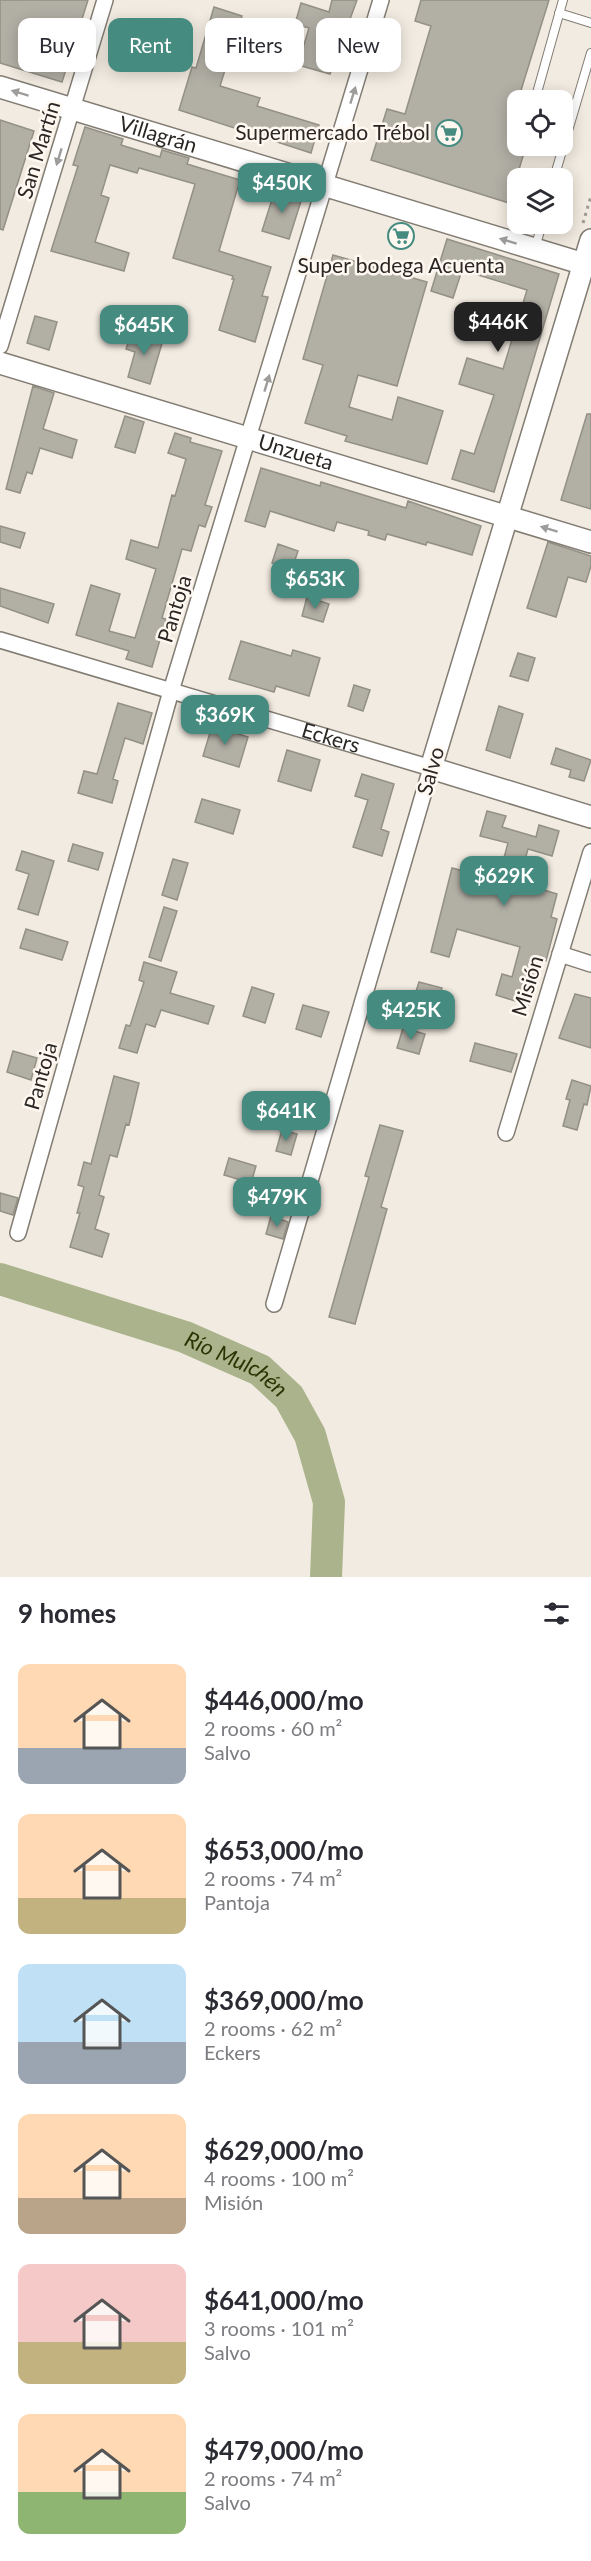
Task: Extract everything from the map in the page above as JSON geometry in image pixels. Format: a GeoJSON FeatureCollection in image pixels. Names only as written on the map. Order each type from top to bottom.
{"type":"FeatureCollection","features":[{"type":"Feature","properties":{"kind":"street","name":"San Martín"},"geometry":{"type":"LineString","coordinates":[[0,346],[74,109],[105,0]]}},
{"type":"Feature","properties":{"kind":"street","name":"Pantoja"},"geometry":{"type":"LineString","coordinates":[[18,1233],[171,691],[250,439],[381,0]]}},
{"type":"Feature","properties":{"kind":"street","name":"Villagrán"},"geometry":{"type":"LineString","coordinates":[[0,87],[587,265]]}},
{"type":"Feature","properties":{"kind":"street","name":"Salvo"},"geometry":{"type":"LineString","coordinates":[[274,1304],[431,768],[507,516],[587,265],[591,240]]}},
{"type":"Feature","properties":{"kind":"street","name":"Unzueta"},"geometry":{"type":"LineString","coordinates":[[0,363],[591,542]]}},
{"type":"Feature","properties":{"kind":"street","name":"Eckers"},"geometry":{"type":"LineString","coordinates":[[0,640],[591,817]]}},
{"type":"Feature","properties":{"kind":"street","name":"Misión"},"geometry":{"type":"LineString","coordinates":[[506,1133],[591,852]]}},
{"type":"Feature","properties":{"kind":"street"},"geometry":{"type":"LineString","coordinates":[[560,954],[591,964]]}},
{"type":"Feature","properties":{"kind":"lane"},"geometry":{"type":"LineString","coordinates":[[538,90],[563,0]]}},
{"type":"Feature","properties":{"kind":"lane"},"geometry":{"type":"LineString","coordinates":[[560,13],[591,22]]}},
{"type":"Feature","properties":{"kind":"lane"},"geometry":{"type":"LineString","coordinates":[[573,112],[591,53]]}},
{"type":"Feature","properties":{"kind":"lane"},"geometry":{"type":"LineString","coordinates":[[535,249],[539,234]]}},
{"type":"Feature","properties":{"kind":"building"},"geometry":{"type":"Polygon","coordinates":[[[0,0],[88,0],[82,18],[18,18],[18,69],[0,63],[0,0]]]}},
{"type":"Feature","properties":{"kind":"building"},"geometry":{"type":"Polygon","coordinates":[[[332,0],[357,0],[350,18],[316,18],[316,70],[304,67],[304,45],[309,28],[304,27],[304,18],[297,18],[301,3],[329,12],[332,0]]]}},
{"type":"Feature","properties":{"kind":"building"},"geometry":{"type":"Polygon","coordinates":[[[421,0],[549,0],[521,90],[507,90],[507,156],[523,156],[519,168],[507,168],[507,202],[371,160],[387,109],[405,114],[431,26],[415,21],[421,0]]]}},
{"type":"Feature","properties":{"kind":"building"},"geometry":{"type":"Polygon","coordinates":[[[214,7],[242,16],[241,18],[211,18],[214,7]]]}},
{"type":"Feature","properties":{"kind":"building"},"geometry":{"type":"Polygon","coordinates":[[[205,38],[205,72],[224,72],[220,86],[260,98],[257,106],[319,125],[311,153],[179,110],[190,72],[193,72],[193,67],[196,68],[205,38]]]}},
{"type":"Feature","properties":{"kind":"building"},"geometry":{"type":"Polygon","coordinates":[[[29,72],[65,72],[62,82],[29,72]]]}},
{"type":"Feature","properties":{"kind":"building"},"geometry":{"type":"Polygon","coordinates":[[[0,120],[34,131],[3,230],[0,229],[0,120]]]}},
{"type":"Feature","properties":{"kind":"building"},"geometry":{"type":"Polygon","coordinates":[[[85,127],[123,139],[121,145],[160,157],[162,150],[189,158],[187,164],[240,180],[219,251],[271,267],[262,296],[268,297],[255,342],[219,330],[233,276],[173,258],[195,184],[139,168],[137,173],[110,165],[101,195],[109,198],[95,242],[129,253],[124,271],[51,251],[78,166],[73,165],[85,127]]]}},
{"type":"Feature","properties":{"kind":"building"},"geometry":{"type":"Polygon","coordinates":[[[275,190],[302,198],[289,239],[262,231],[275,190]]]}},
{"type":"Feature","properties":{"kind":"building"},"geometry":{"type":"Polygon","coordinates":[[[447,239],[559,274],[494,492],[452,479],[461,450],[474,454],[494,395],[459,384],[467,358],[503,369],[527,290],[462,270],[453,298],[431,291],[447,239]]]}},
{"type":"Feature","properties":{"kind":"building"},"geometry":{"type":"Polygon","coordinates":[[[333,255],[427,282],[397,386],[358,375],[349,407],[392,420],[398,397],[443,411],[427,464],[345,441],[347,436],[305,423],[323,365],[303,359],[333,255]]]}},
{"type":"Feature","properties":{"kind":"building"},"geometry":{"type":"Polygon","coordinates":[[[35,316],[57,322],[49,350],[27,343],[35,316]]]}},
{"type":"Feature","properties":{"kind":"building"},"geometry":{"type":"Polygon","coordinates":[[[132,331],[163,340],[150,384],[128,377],[135,352],[126,349],[132,331]]]}},
{"type":"Feature","properties":{"kind":"building"},"geometry":{"type":"Polygon","coordinates":[[[33,386],[54,393],[43,429],[77,440],[72,458],[40,448],[32,474],[27,472],[20,493],[6,489],[33,386]]]}},
{"type":"Feature","properties":{"kind":"building"},"geometry":{"type":"Polygon","coordinates":[[[587,414],[591,414],[591,509],[561,500],[587,414]]]}},
{"type":"Feature","properties":{"kind":"building"},"geometry":{"type":"Polygon","coordinates":[[[125,416],[144,422],[135,453],[115,447],[125,416]]]}},
{"type":"Feature","properties":{"kind":"building"},"geometry":{"type":"Polygon","coordinates":[[[175,433],[191,438],[190,442],[222,451],[205,505],[212,507],[205,527],[199,525],[191,551],[182,549],[162,618],[166,619],[152,667],[126,659],[129,651],[76,635],[91,585],[120,594],[109,631],[135,638],[156,569],[126,559],[131,540],[158,548],[172,495],[175,496],[186,459],[168,453],[175,433]]]}},
{"type":"Feature","properties":{"kind":"building"},"geometry":{"type":"Polygon","coordinates":[[[261,468],[320,486],[321,482],[406,508],[408,501],[481,526],[472,555],[427,542],[426,545],[387,534],[385,540],[368,535],[369,531],[337,522],[334,531],[270,511],[265,527],[245,521],[261,468]]]}},
{"type":"Feature","properties":{"kind":"building"},"geometry":{"type":"Polygon","coordinates":[[[0,526],[25,533],[20,548],[0,542],[0,526]]]}},
{"type":"Feature","properties":{"kind":"building"},"geometry":{"type":"Polygon","coordinates":[[[548,542],[591,556],[591,566],[586,582],[568,577],[556,617],[527,608],[548,542]]]}},
{"type":"Feature","properties":{"kind":"building"},"geometry":{"type":"Polygon","coordinates":[[[278,544],[298,551],[292,569],[272,563],[278,544]]]}},
{"type":"Feature","properties":{"kind":"building"},"geometry":{"type":"Polygon","coordinates":[[[0,588],[54,604],[48,623],[0,606],[0,588]]]}},
{"type":"Feature","properties":{"kind":"building"},"geometry":{"type":"Polygon","coordinates":[[[307,597],[329,604],[323,622],[302,616],[307,597]]]}},
{"type":"Feature","properties":{"kind":"building"},"geometry":{"type":"Polygon","coordinates":[[[241,641],[291,656],[293,650],[320,658],[309,696],[276,686],[274,692],[229,679],[241,641]]]}},
{"type":"Feature","properties":{"kind":"building"},"geometry":{"type":"Polygon","coordinates":[[[518,653],[535,658],[528,681],[510,676],[518,653]]]}},
{"type":"Feature","properties":{"kind":"building"},"geometry":{"type":"Polygon","coordinates":[[[354,685],[370,690],[363,711],[348,706],[354,685]]]}},
{"type":"Feature","properties":{"kind":"building"},"geometry":{"type":"Polygon","coordinates":[[[118,703],[152,713],[143,744],[125,738],[113,779],[118,781],[112,803],[78,793],[84,771],[97,774],[118,703]]]}},
{"type":"Feature","properties":{"kind":"building"},"geometry":{"type":"Polygon","coordinates":[[[499,706],[523,714],[510,758],[486,750],[499,706]]]}},
{"type":"Feature","properties":{"kind":"building"},"geometry":{"type":"Polygon","coordinates":[[[212,726],[248,737],[239,767],[203,756],[212,726]]]}},
{"type":"Feature","properties":{"kind":"building"},"geometry":{"type":"Polygon","coordinates":[[[556,748],[591,760],[584,781],[569,777],[571,770],[551,764],[556,748]]]}},
{"type":"Feature","properties":{"kind":"building"},"geometry":{"type":"Polygon","coordinates":[[[287,750],[320,760],[311,791],[278,781],[287,750]]]}},
{"type":"Feature","properties":{"kind":"building"},"geometry":{"type":"Polygon","coordinates":[[[362,774],[394,784],[381,829],[389,832],[382,856],[353,847],[368,800],[355,796],[362,774]]]}},
{"type":"Feature","properties":{"kind":"building"},"geometry":{"type":"Polygon","coordinates":[[[202,799],[240,810],[233,834],[195,822],[202,799]]]}},
{"type":"Feature","properties":{"kind":"building"},"geometry":{"type":"Polygon","coordinates":[[[487,811],[506,816],[502,827],[536,837],[539,825],[559,831],[552,856],[528,849],[519,882],[557,894],[551,917],[557,919],[546,961],[541,960],[528,1005],[496,995],[502,974],[512,977],[520,947],[457,929],[449,957],[431,952],[452,868],[482,876],[484,872],[499,876],[508,843],[480,836],[487,811]]]}},
{"type":"Feature","properties":{"kind":"building"},"geometry":{"type":"Polygon","coordinates":[[[73,844],[103,853],[98,870],[68,861],[73,844]]]}},
{"type":"Feature","properties":{"kind":"building"},"geometry":{"type":"Polygon","coordinates":[[[22,851],[54,861],[38,915],[18,909],[29,874],[16,870],[22,851]]]}},
{"type":"Feature","properties":{"kind":"building"},"geometry":{"type":"Polygon","coordinates":[[[173,859],[188,863],[177,900],[162,895],[173,859]]]}},
{"type":"Feature","properties":{"kind":"building"},"geometry":{"type":"Polygon","coordinates":[[[164,907],[177,911],[161,961],[149,957],[164,907]]]}},
{"type":"Feature","properties":{"kind":"building"},"geometry":{"type":"Polygon","coordinates":[[[26,929],[68,942],[62,960],[20,948],[26,929]]]}},
{"type":"Feature","properties":{"kind":"building"},"geometry":{"type":"Polygon","coordinates":[[[144,962],[177,972],[170,993],[214,1006],[208,1024],[161,1010],[155,1027],[146,1024],[137,1053],[119,1048],[126,1025],[130,1026],[144,982],[139,980],[144,962]]]}},
{"type":"Feature","properties":{"kind":"building"},"geometry":{"type":"Polygon","coordinates":[[[419,982],[442,988],[437,1007],[413,1001],[419,982]]]}},
{"type":"Feature","properties":{"kind":"building"},"geometry":{"type":"Polygon","coordinates":[[[252,987],[274,994],[265,1023],[243,1016],[252,987]]]}},
{"type":"Feature","properties":{"kind":"building"},"geometry":{"type":"Polygon","coordinates":[[[575,994],[591,998],[591,1048],[559,1038],[575,994]]]}},
{"type":"Feature","properties":{"kind":"building"},"geometry":{"type":"Polygon","coordinates":[[[303,1005],[329,1012],[321,1037],[296,1029],[303,1005]]]}},
{"type":"Feature","properties":{"kind":"building"},"geometry":{"type":"Polygon","coordinates":[[[403,1028],[425,1034],[419,1054],[397,1048],[403,1028]]]}},
{"type":"Feature","properties":{"kind":"building"},"geometry":{"type":"Polygon","coordinates":[[[475,1043],[517,1054],[511,1072],[470,1061],[475,1043]]]}},
{"type":"Feature","properties":{"kind":"building"},"geometry":{"type":"Polygon","coordinates":[[[13,1051],[37,1058],[31,1080],[7,1072],[13,1051]]]}},
{"type":"Feature","properties":{"kind":"building"},"geometry":{"type":"Polygon","coordinates":[[[114,1076],[139,1083],[129,1125],[126,1124],[117,1157],[110,1155],[99,1195],[104,1197],[95,1229],[109,1234],[102,1257],[70,1247],[80,1213],[77,1213],[84,1187],[78,1185],[84,1162],[91,1164],[114,1076]]]}},
{"type":"Feature","properties":{"kind":"building"},"geometry":{"type":"Polygon","coordinates":[[[572,1080],[591,1086],[587,1105],[584,1104],[577,1130],[563,1126],[570,1100],[566,1099],[572,1080]]]}},
{"type":"Feature","properties":{"kind":"building"},"geometry":{"type":"Polygon","coordinates":[[[380,1125],[403,1131],[381,1207],[387,1209],[355,1324],[329,1317],[369,1177],[365,1176],[380,1125]]]}},
{"type":"Feature","properties":{"kind":"building"},"geometry":{"type":"Polygon","coordinates":[[[282,1130],[297,1134],[291,1155],[276,1151],[282,1130]]]}},
{"type":"Feature","properties":{"kind":"building"},"geometry":{"type":"Polygon","coordinates":[[[229,1158],[256,1166],[251,1183],[224,1175],[229,1158]]]}},
{"type":"Feature","properties":{"kind":"building"},"geometry":{"type":"Polygon","coordinates":[[[0,1193],[18,1198],[13,1215],[0,1211],[0,1193]]]}},
{"type":"Feature","properties":{"kind":"building"},"geometry":{"type":"Polygon","coordinates":[[[271,1216],[288,1222],[283,1239],[266,1234],[271,1216]]]}},
{"type":"Feature","properties":{"kind":"waterway","name":"Río Mulchén"},"geometry":{"type":"LineString","coordinates":[[0,1279],[185,1337],[260,1370],[289,1397],[310,1435],[329,1502],[326,1577]]}},
{"type":"Feature","properties":{"kind":"place","name":"Supermercado Trébol"},"geometry":{"type":"Point","coordinates":[449,133]}},
{"type":"Feature","properties":{"kind":"place","name":"Super bodega Acuenta"},"geometry":{"type":"Point","coordinates":[401,236]}}]}
